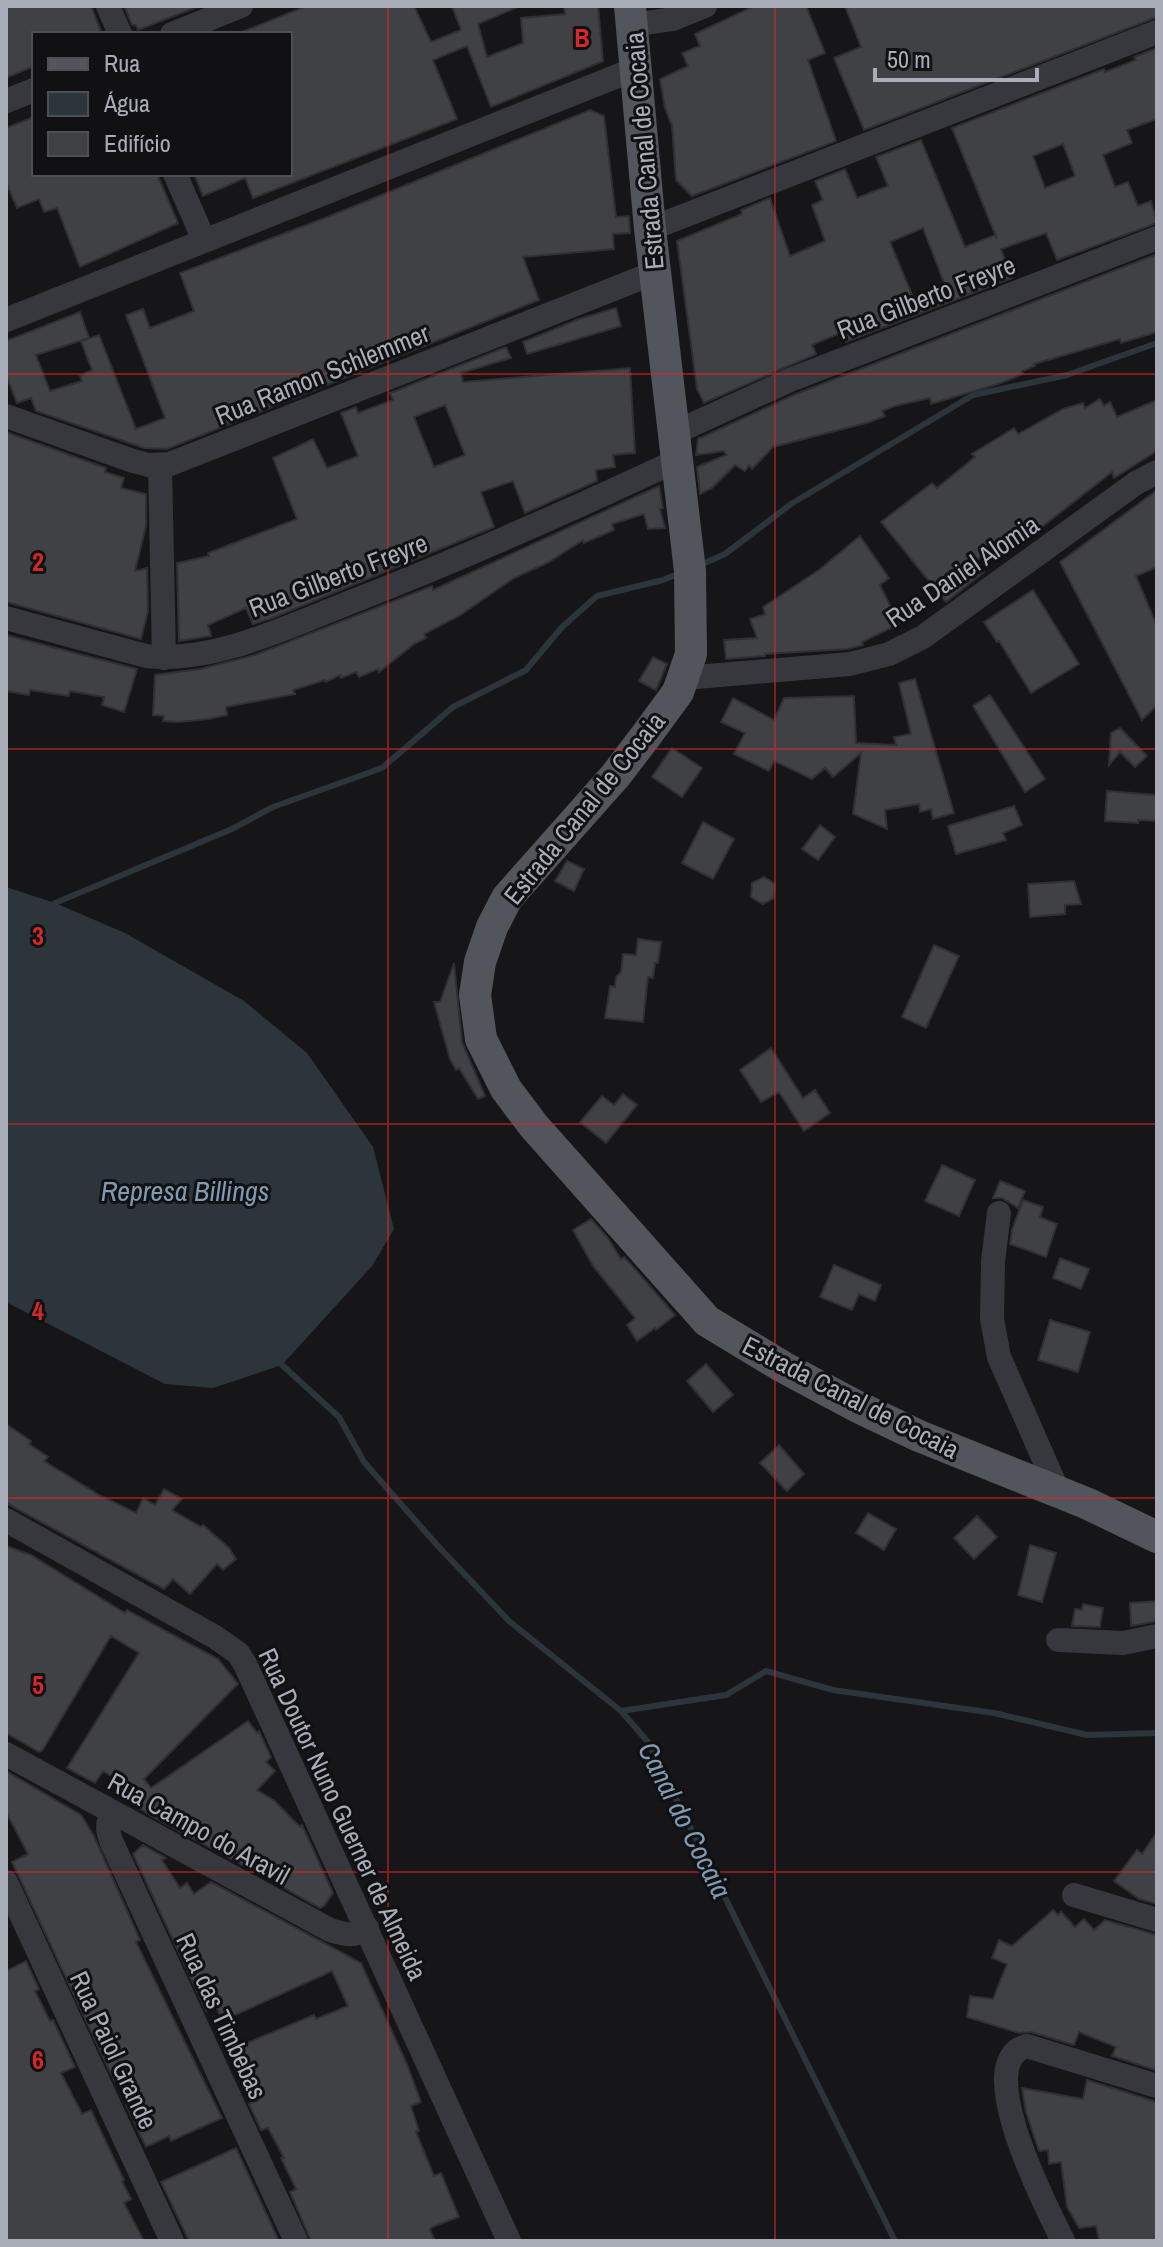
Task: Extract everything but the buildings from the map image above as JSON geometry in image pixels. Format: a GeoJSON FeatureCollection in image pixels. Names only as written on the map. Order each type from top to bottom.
{"type":"FeatureCollection","features":[{"type":"Feature","properties":{"kind":"main road","name":"Estrada Canal de Cocaia"},"geometry":{"type":"LineString","coordinates":[[631,16],[654,273],[684,517],[691,654],[678,692],[616,775],[507,898],[492,927],[480,962],[475,995],[481,1039],[506,1089],[533,1125],[701,1316],[783,1367],[856,1406],[919,1436],[1058,1491],[1157,1537]]}},
{"type":"Feature","properties":{"kind":"street"},"geometry":{"type":"LineString","coordinates":[[108,6],[119,32]]}},
{"type":"Feature","properties":{"kind":"street"},"geometry":{"type":"LineString","coordinates":[[177,32],[241,6]]}},
{"type":"Feature","properties":{"kind":"street"},"geometry":{"type":"LineString","coordinates":[[631,16],[673,19],[705,6]]}},
{"type":"Feature","properties":{"kind":"street"},"geometry":{"type":"LineString","coordinates":[[650,229],[1157,32]]}},
{"type":"Feature","properties":{"kind":"street"},"geometry":{"type":"LineString","coordinates":[[6,320],[635,69]]}},
{"type":"Feature","properties":{"kind":"street"},"geometry":{"type":"LineString","coordinates":[[6,101],[32,91]]}},
{"type":"Feature","properties":{"kind":"street"},"geometry":{"type":"LineString","coordinates":[[176,176],[204,240]]}},
{"type":"Feature","properties":{"kind":"street","name":"Rua Gilberto Freyre"},"geometry":{"type":"LineString","coordinates":[[6,618],[108,647],[164,658],[201,654],[301,622],[432,569],[675,447],[790,380],[1157,238]]}},
{"type":"Feature","properties":{"kind":"street","name":"Rua Ramon Schlemmer"},"geometry":{"type":"LineString","coordinates":[[160,466],[183,460],[654,273]]}},
{"type":"Feature","properties":{"kind":"street"},"geometry":{"type":"LineString","coordinates":[[6,416],[133,461],[160,466],[164,658]]}},
{"type":"Feature","properties":{"kind":"street","name":"Rua Daniel Alomia"},"geometry":{"type":"LineString","coordinates":[[684,678],[850,664],[889,654],[923,637],[1136,483],[1157,472]]}},
{"type":"Feature","properties":{"kind":"street"},"geometry":{"type":"LineString","coordinates":[[999,1213],[993,1261],[992,1319],[999,1357],[1058,1491]]}},
{"type":"Feature","properties":{"kind":"street","name":"Rua Doutor Nuno Guerner de Almeida"},"geometry":{"type":"LineString","coordinates":[[6,1520],[215,1637],[238,1653],[251,1672],[509,2241]]}},
{"type":"Feature","properties":{"kind":"street"},"geometry":{"type":"LineString","coordinates":[[1058,1640],[1123,1643],[1157,1636]]}},
{"type":"Feature","properties":{"kind":"street","name":"Rua Campo do Aravil"},"geometry":{"type":"LineString","coordinates":[[6,1754],[330,1930],[347,1935],[363,1932],[367,1928]]}},
{"type":"Feature","properties":{"kind":"street","name":"Rua das Timbebas"},"geometry":{"type":"LineString","coordinates":[[114,1814],[110,1818],[108,1831],[112,1843],[296,2241]]}},
{"type":"Feature","properties":{"kind":"street","name":"Rua Paiol Grande"},"geometry":{"type":"LineString","coordinates":[[6,1882],[172,2241]]}},
{"type":"Feature","properties":{"kind":"street"},"geometry":{"type":"LineString","coordinates":[[1074,1895],[1157,1920]]}},
{"type":"Feature","properties":{"kind":"street"},"geometry":{"type":"LineString","coordinates":[[1063,2241],[1026,2162],[1012,2119],[1007,2090],[1008,2062],[1012,2053],[1027,2046],[1157,2086]]}},
{"type":"Feature","properties":{"kind":"water","name":"Represa Billings"},"geometry":{"type":"Polygon","coordinates":[[[6,887],[55,903],[125,933],[244,1001],[307,1053],[373,1147],[394,1229],[372,1266],[282,1365],[213,1388],[165,1384],[6,1302],[6,887]]]}},
{"type":"Feature","properties":{"kind":"waterway"},"geometry":{"type":"LineString","coordinates":[[698,566],[725,554],[791,504],[973,395],[1067,375],[1157,343]]}},
{"type":"Feature","properties":{"kind":"waterway"},"geometry":{"type":"LineString","coordinates":[[55,903],[232,829],[273,807],[382,768],[453,707],[526,670],[562,627],[597,596],[680,573]]}},
{"type":"Feature","properties":{"kind":"waterway","name":"Canal do Cocaia"},"geometry":{"type":"LineString","coordinates":[[282,1365],[339,1417],[364,1462],[509,1621],[621,1711],[648,1742],[895,2241]]}},
{"type":"Feature","properties":{"kind":"waterway"},"geometry":{"type":"LineString","coordinates":[[621,1711],[726,1695],[766,1671],[833,1690],[994,1713],[1087,1735],[1157,1733]]}}]}
